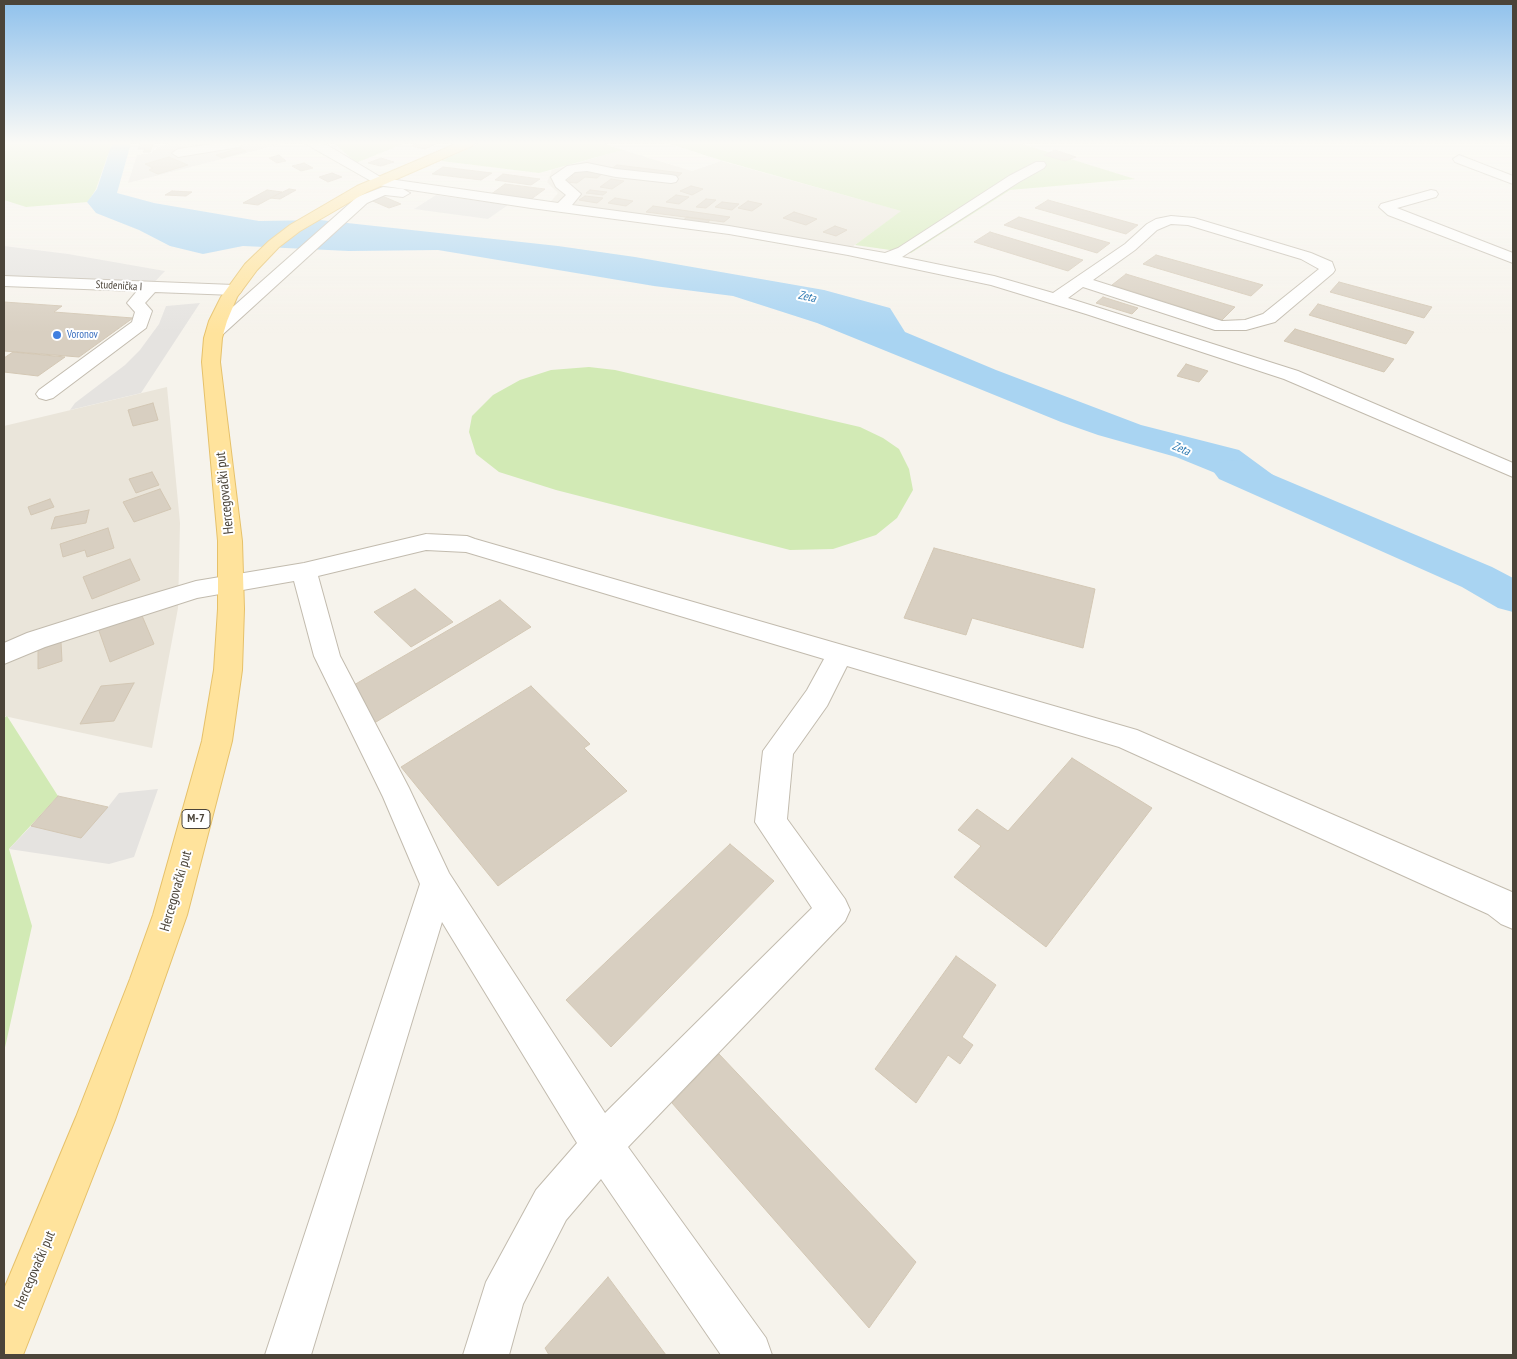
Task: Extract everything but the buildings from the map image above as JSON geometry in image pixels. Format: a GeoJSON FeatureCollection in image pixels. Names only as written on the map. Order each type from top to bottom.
{"type":"FeatureCollection","features":[{"type":"Feature","properties":{"kind":"main road","name":"M-7"},"geometry":{"type":"LineString","coordinates":[[241,281],[280,239],[329,206]]}},
{"type":"Feature","properties":{"kind":"main road","name":"Hercegovački put"},"geometry":{"type":"LineString","coordinates":[[4,1344],[102,1104],[170,915],[222,719],[228,670],[230,541],[211,362],[215,332],[222,312],[241,281]]}},
{"type":"Feature","properties":{"kind":"street"},"geometry":{"type":"LineString","coordinates":[[215,332],[355,206]]}},
{"type":"Feature","properties":{"kind":"street"},"geometry":{"type":"LineString","coordinates":[[492,206],[508,208],[517,206]]}},
{"type":"Feature","properties":{"kind":"street"},"geometry":{"type":"LineString","coordinates":[[550,206],[730,230],[887,258],[994,281],[1291,376],[1513,471]]}},
{"type":"Feature","properties":{"kind":"street"},"geometry":{"type":"LineString","coordinates":[[887,258],[903,251],[972,206]]}},
{"type":"Feature","properties":{"kind":"street"},"geometry":{"type":"LineString","coordinates":[[1388,206],[1386,207],[1393,212],[1513,258]]}},
{"type":"Feature","properties":{"kind":"street"},"geometry":{"type":"LineString","coordinates":[[1055,299],[1130,247],[1152,226],[1171,220],[1188,221],[1306,256],[1326,264],[1327,270],[1268,318],[1246,325],[1222,326],[1081,281]]}},
{"type":"Feature","properties":{"kind":"street","name":"Studenička I"},"geometry":{"type":"LineString","coordinates":[[4,281],[150,287],[241,281]]}},
{"type":"Feature","properties":{"kind":"street"},"geometry":{"type":"LineString","coordinates":[[46,394],[140,324],[144,312],[135,303],[150,287]]}},
{"type":"Feature","properties":{"kind":"street"},"geometry":{"type":"LineString","coordinates":[[4,654],[36,640],[196,590],[304,571],[426,542],[467,544],[1127,738],[1500,904],[1513,913]]}},
{"type":"Feature","properties":{"kind":"street"},"geometry":{"type":"LineString","coordinates":[[304,571],[327,656],[398,797],[437,884],[602,1146],[749,1355]]}},
{"type":"Feature","properties":{"kind":"street"},"geometry":{"type":"LineString","coordinates":[[486,1355],[502,1298],[551,1205],[602,1146],[833,910],[771,822],[778,751],[817,698],[840,654]]}},
{"type":"Feature","properties":{"kind":"street"},"geometry":{"type":"LineString","coordinates":[[288,1355],[437,884]]}},
{"type":"Feature","properties":{"kind":"shaded area"},"geometry":{"type":"Polygon","coordinates":[[[418,206],[506,206],[488,219],[414,209],[418,206]]]}},
{"type":"Feature","properties":{"kind":"shaded area"},"geometry":{"type":"Polygon","coordinates":[[[550,206],[885,206],[902,211],[848,250],[550,206]]]}},
{"type":"Feature","properties":{"kind":"shaded area"},"geometry":{"type":"Polygon","coordinates":[[[4,246],[68,254],[165,271],[150,287],[4,281],[4,246]]]}},
{"type":"Feature","properties":{"kind":"shaded area"},"geometry":{"type":"Polygon","coordinates":[[[200,303],[141,393],[70,410],[75,403],[125,365],[140,350],[159,324],[166,306],[200,303]]]}},
{"type":"Feature","properties":{"kind":"shaded area"},"geometry":{"type":"Polygon","coordinates":[[[167,387],[180,523],[178,608],[152,748],[4,716],[4,426],[167,387]]]}},
{"type":"Feature","properties":{"kind":"shaded area"},"geometry":{"type":"Polygon","coordinates":[[[158,789],[134,857],[109,864],[9,849],[31,826],[108,807],[119,793],[158,789]]]}},
{"type":"Feature","properties":{"kind":"green space"},"geometry":{"type":"Polygon","coordinates":[[[885,206],[984,206],[911,253],[855,245],[901,211],[885,206]]]}},
{"type":"Feature","properties":{"kind":"green space"},"geometry":{"type":"Polygon","coordinates":[[[589,367],[615,370],[860,427],[883,438],[899,449],[909,469],[913,490],[897,518],[876,535],[833,549],[790,550],[556,490],[499,472],[476,454],[469,432],[472,416],[493,395],[520,380],[551,370],[589,367]]]}},
{"type":"Feature","properties":{"kind":"green space"},"geometry":{"type":"Polygon","coordinates":[[[7,716],[58,796],[9,849],[32,926],[4,1052],[4,718],[7,716]]]}},
{"type":"Feature","properties":{"kind":"water"},"geometry":{"type":"Polygon","coordinates":[[[91,206],[174,206],[259,221],[320,220],[558,246],[635,257],[824,290],[890,308],[905,332],[996,370],[1141,425],[1239,450],[1288,486],[1291,496],[1284,501],[1176,457],[1098,435],[1061,422],[817,323],[733,296],[654,286],[438,250],[349,251],[243,246],[203,254],[170,246],[139,230],[96,213],[91,206]]]}},
{"type":"Feature","properties":{"kind":"waterway","name":"Zeta"},"geometry":{"type":"LineString","coordinates":[[1232,471],[1477,577],[1513,597]]}},
{"type":"Feature","properties":{"kind":"place","name":"Voronov"},"geometry":{"type":"Point","coordinates":[57,335]}}]}
